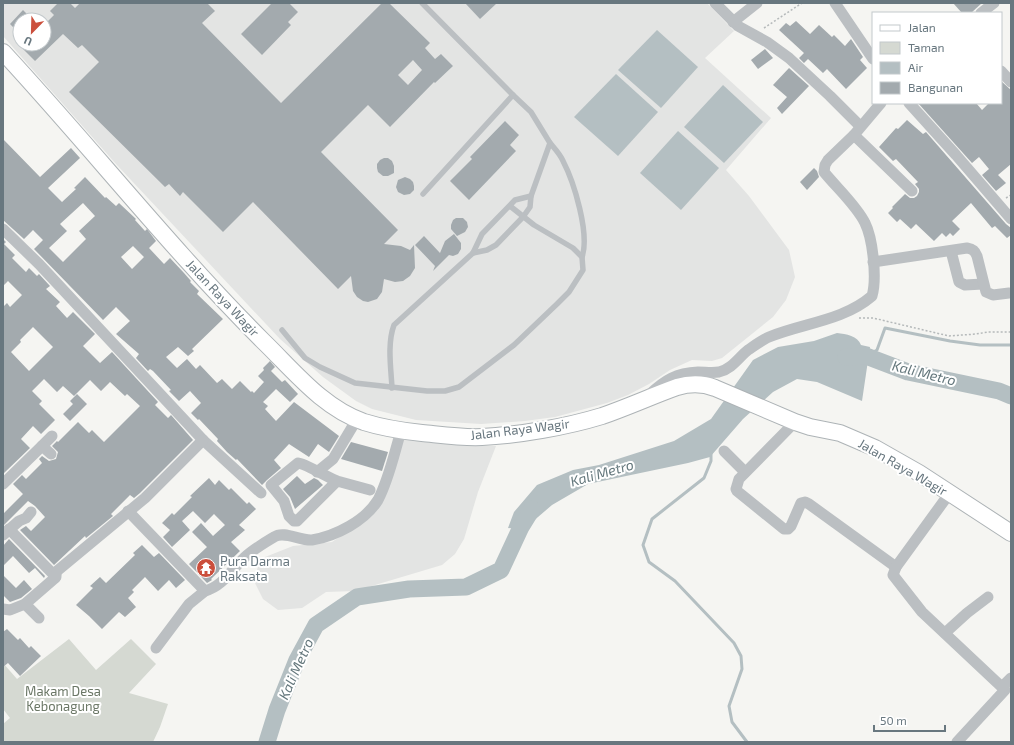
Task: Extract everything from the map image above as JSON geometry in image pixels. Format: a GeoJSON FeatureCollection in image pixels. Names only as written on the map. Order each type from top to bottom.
{"type":"FeatureCollection","features":[{"type":"Feature","properties":{"kind":"main road","name":"Jalan Raya Wagir"},"geometry":{"type":"LineString","coordinates":[[3,52],[239,317],[324,400],[344,414],[381,427],[401,431],[470,437],[517,433],[551,428],[602,416],[688,384],[703,384],[795,422],[810,427],[840,433],[857,439],[898,460],[1011,533]]}},
{"type":"Feature","properties":{"kind":"street"},"geometry":{"type":"LineString","coordinates":[[715,3],[733,22],[741,28],[789,58],[830,96],[857,130],[912,191]]}},
{"type":"Feature","properties":{"kind":"street"},"geometry":{"type":"LineString","coordinates":[[733,22],[756,3]]}},
{"type":"Feature","properties":{"kind":"street"},"geometry":{"type":"LineString","coordinates":[[835,3],[872,58]]}},
{"type":"Feature","properties":{"kind":"street"},"geometry":{"type":"LineString","coordinates":[[1002,72],[1011,82]]}},
{"type":"Feature","properties":{"kind":"street"},"geometry":{"type":"LineString","coordinates":[[643,400],[666,380],[691,372],[719,372],[733,364],[747,351],[768,338],[853,310],[872,296],[875,282],[873,262],[865,223],[824,172],[824,169],[828,160],[880,104]]}},
{"type":"Feature","properties":{"kind":"street"},"geometry":{"type":"LineString","coordinates":[[910,104],[956,155],[1011,220]]}},
{"type":"Feature","properties":{"kind":"street"},"geometry":{"type":"LineString","coordinates":[[3,229],[39,264],[203,440],[261,493]]}},
{"type":"Feature","properties":{"kind":"street"},"geometry":{"type":"LineString","coordinates":[[873,262],[968,248],[975,251],[986,292],[989,294],[1009,293]]}},
{"type":"Feature","properties":{"kind":"street"},"geometry":{"type":"LineString","coordinates":[[951,251],[959,282],[965,285],[983,284]]}},
{"type":"Feature","properties":{"kind":"street"},"geometry":{"type":"LineString","coordinates":[[317,472],[333,459],[357,419]]}},
{"type":"Feature","properties":{"kind":"street"},"geometry":{"type":"LineString","coordinates":[[795,422],[739,479],[736,489],[737,492],[781,528],[788,529],[801,503],[805,502],[896,567]]}},
{"type":"Feature","properties":{"kind":"street"},"geometry":{"type":"LineString","coordinates":[[156,648],[190,604],[205,591],[218,586],[245,557],[275,536],[283,535],[310,540],[345,530],[357,522],[371,508],[379,496],[389,472],[401,431]]}},
{"type":"Feature","properties":{"kind":"street"},"geometry":{"type":"LineString","coordinates":[[3,484],[52,436]]}},
{"type":"Feature","properties":{"kind":"street"},"geometry":{"type":"LineString","coordinates":[[3,609],[10,610],[25,604],[56,577],[58,571],[145,498],[203,440]]}},
{"type":"Feature","properties":{"kind":"street"},"geometry":{"type":"LineString","coordinates":[[42,446],[51,454]]}},
{"type":"Feature","properties":{"kind":"street"},"geometry":{"type":"LineString","coordinates":[[724,451],[745,472]]}},
{"type":"Feature","properties":{"kind":"street"},"geometry":{"type":"LineString","coordinates":[[333,459],[333,480],[297,521],[294,521],[289,516],[284,501],[271,485],[298,463],[301,463],[333,480],[370,490]]}},
{"type":"Feature","properties":{"kind":"street"},"geometry":{"type":"LineString","coordinates":[[950,494],[893,572],[894,578],[922,612],[1002,687],[1004,691],[957,742]]}},
{"type":"Feature","properties":{"kind":"street"},"geometry":{"type":"LineString","coordinates":[[128,511],[205,591]]}},
{"type":"Feature","properties":{"kind":"street"},"geometry":{"type":"LineString","coordinates":[[31,512],[26,518],[19,521],[6,532],[56,577]]}},
{"type":"Feature","properties":{"kind":"street"},"geometry":{"type":"LineString","coordinates":[[945,633],[967,613],[988,597]]}},
{"type":"Feature","properties":{"kind":"street"},"geometry":{"type":"LineString","coordinates":[[25,604],[39,618]]}},
{"type":"Feature","properties":{"kind":"street"},"geometry":{"type":"LineString","coordinates":[[1002,687],[1011,678]]}},
{"type":"Feature","properties":{"kind":"lane"},"geometry":{"type":"LineString","coordinates":[[282,330],[305,358],[320,367],[355,383],[392,388],[445,391],[460,387],[514,345],[569,292],[583,270],[582,257],[585,237],[574,183],[562,159],[550,143],[531,112],[512,95],[422,3]]}},
{"type":"Feature","properties":{"kind":"lane"},"geometry":{"type":"LineString","coordinates":[[423,194],[512,95]]}},
{"type":"Feature","properties":{"kind":"lane"},"geometry":{"type":"LineString","coordinates":[[473,253],[487,250],[496,245],[523,217],[530,207],[531,196],[550,143]]}},
{"type":"Feature","properties":{"kind":"lane"},"geometry":{"type":"LineString","coordinates":[[392,388],[390,335],[394,325],[473,253],[482,234],[515,200],[531,196]]}},
{"type":"Feature","properties":{"kind":"lane"},"geometry":{"type":"LineString","coordinates":[[510,206],[534,225],[572,248],[582,257]]}},
{"type":"Feature","properties":{"kind":"path"},"geometry":{"type":"LineString","coordinates":[[754,35],[802,3]]}},
{"type":"Feature","properties":{"kind":"path"},"geometry":{"type":"LineString","coordinates":[[856,318],[873,318],[949,336],[988,332],[1011,332]]}},
{"type":"Feature","properties":{"kind":"shaded area"},"geometry":{"type":"Polygon","coordinates":[[[3,3],[707,3],[734,31],[705,58],[771,118],[726,170],[749,196],[789,250],[795,277],[786,300],[773,317],[722,358],[712,361],[692,360],[670,370],[649,384],[628,395],[607,403],[555,417],[481,424],[416,420],[372,409],[356,401],[323,377],[280,339],[116,164],[17,52],[52,52],[52,12],[12,12],[12,46],[3,36],[3,3]]]}},
{"type":"Feature","properties":{"kind":"shaded area"},"geometry":{"type":"Polygon","coordinates":[[[401,438],[470,446],[496,446],[478,492],[464,539],[455,554],[442,565],[355,591],[326,592],[302,608],[278,610],[263,599],[254,581],[260,559],[293,546],[332,542],[344,534],[380,503],[401,438]]]}},
{"type":"Feature","properties":{"kind":"green space","name":"Makam Desa Kebonagung"},"geometry":{"type":"Polygon","coordinates":[[[69,639],[96,670],[131,639],[156,664],[129,693],[168,704],[153,742],[3,742],[3,724],[10,718],[3,709],[3,663],[17,679],[69,639]]]}},
{"type":"Feature","properties":{"kind":"water"},"geometry":{"type":"Polygon","coordinates":[[[657,30],[698,67],[661,108],[618,70],[657,30]]]}},
{"type":"Feature","properties":{"kind":"water"},"geometry":{"type":"Polygon","coordinates":[[[616,74],[658,112],[618,156],[574,117],[616,74]]]}},
{"type":"Feature","properties":{"kind":"water"},"geometry":{"type":"Polygon","coordinates":[[[723,85],[763,122],[724,163],[684,127],[723,85]]]}},
{"type":"Feature","properties":{"kind":"water"},"geometry":{"type":"Polygon","coordinates":[[[678,131],[719,168],[681,210],[640,173],[678,131]]]}},
{"type":"Feature","properties":{"kind":"water"},"geometry":{"type":"Polygon","coordinates":[[[837,333],[851,336],[857,339],[861,345],[870,347],[862,401],[817,382],[797,379],[773,392],[743,419],[710,457],[588,484],[552,505],[524,529],[508,528],[514,512],[537,485],[573,470],[599,465],[674,441],[711,419],[753,360],[778,347],[814,341],[837,333]]]}},
{"type":"Feature","properties":{"kind":"building"},"geometry":{"type":"Polygon","coordinates":[[[58,3],[70,3],[75,8],[80,3],[207,3],[215,11],[202,23],[281,103],[382,3],[389,3],[430,43],[425,48],[435,59],[441,54],[453,66],[435,83],[434,82],[390,127],[368,105],[321,152],[398,230],[384,244],[401,246],[410,250],[414,245],[415,268],[410,276],[403,281],[395,282],[384,279],[382,292],[377,299],[368,302],[363,301],[357,297],[353,291],[351,276],[338,289],[253,202],[223,232],[183,192],[180,196],[169,184],[165,187],[69,92],[99,62],[82,45],[78,48],[63,34],[52,45],[52,17],[54,15],[50,11],[58,3]],[[413,60],[398,75],[408,85],[422,70],[413,60]]]}},
{"type":"Feature","properties":{"kind":"building"},"geometry":{"type":"Polygon","coordinates":[[[272,3],[289,3],[298,12],[288,22],[291,25],[262,55],[241,34],[272,3]]]}},
{"type":"Feature","properties":{"kind":"building"},"geometry":{"type":"Polygon","coordinates":[[[465,3],[497,3],[480,19],[465,3]]]}},
{"type":"Feature","properties":{"kind":"building"},"geometry":{"type":"Polygon","coordinates":[[[953,3],[982,3],[972,12],[961,12],[953,3]]]}},
{"type":"Feature","properties":{"kind":"building"},"geometry":{"type":"Polygon","coordinates":[[[796,21],[810,34],[819,25],[832,37],[834,35],[845,46],[851,39],[863,57],[860,60],[867,68],[846,89],[827,69],[823,73],[808,59],[804,63],[799,58],[804,53],[779,30],[786,23],[790,26],[796,21]]]}},
{"type":"Feature","properties":{"kind":"building"},"geometry":{"type":"Polygon","coordinates":[[[765,49],[773,58],[758,69],[751,60],[765,49]]]}},
{"type":"Feature","properties":{"kind":"building"},"geometry":{"type":"Polygon","coordinates":[[[26,52],[44,52],[35,61],[26,52]]]}},
{"type":"Feature","properties":{"kind":"building"},"geometry":{"type":"Polygon","coordinates":[[[789,68],[809,86],[782,114],[777,108],[787,97],[773,85],[789,68]]]}},
{"type":"Feature","properties":{"kind":"building"},"geometry":{"type":"Polygon","coordinates":[[[1002,82],[1011,90],[1011,164],[998,175],[1006,183],[996,191],[982,175],[989,169],[979,157],[972,163],[919,104],[977,104],[982,110],[988,104],[1002,104],[1002,82]]]}},
{"type":"Feature","properties":{"kind":"building"},"geometry":{"type":"Polygon","coordinates":[[[907,120],[923,134],[926,132],[1011,228],[1011,235],[1007,238],[995,226],[992,228],[971,203],[952,221],[960,229],[953,236],[950,233],[946,237],[942,233],[934,241],[916,224],[911,229],[900,219],[897,222],[888,213],[905,194],[910,198],[914,198],[919,192],[919,189],[915,184],[918,182],[896,159],[893,161],[879,147],[896,128],[898,129],[907,120]]]}},
{"type":"Feature","properties":{"kind":"building"},"geometry":{"type":"Polygon","coordinates":[[[505,121],[519,135],[510,145],[516,151],[469,200],[450,181],[472,159],[470,157],[505,121]]]}},
{"type":"Feature","properties":{"kind":"building"},"geometry":{"type":"Polygon","coordinates":[[[3,139],[40,177],[71,148],[80,158],[48,188],[62,202],[76,189],[74,188],[85,177],[105,198],[106,197],[116,206],[119,203],[136,219],[135,220],[145,231],[147,229],[156,241],[149,248],[164,264],[170,258],[199,291],[197,294],[223,319],[192,349],[194,351],[188,356],[178,347],[166,357],[177,368],[187,359],[196,369],[200,365],[217,383],[222,379],[232,389],[240,381],[254,393],[264,382],[258,376],[270,361],[275,367],[271,371],[282,382],[285,380],[298,394],[290,402],[276,389],[263,402],[268,406],[265,409],[276,421],[294,402],[339,436],[329,452],[318,444],[309,457],[289,444],[274,460],[281,468],[262,485],[237,459],[236,460],[227,452],[217,441],[218,439],[199,419],[198,420],[191,413],[201,403],[190,391],[179,401],[153,371],[150,369],[148,371],[136,358],[139,354],[116,334],[130,321],[116,307],[103,320],[34,249],[43,240],[33,230],[24,239],[3,220],[3,139]],[[83,203],[60,224],[67,231],[49,248],[63,262],[86,239],[79,231],[95,216],[83,203]],[[133,246],[121,257],[132,269],[144,257],[133,246]]]}},
{"type":"Feature","properties":{"kind":"building"},"geometry":{"type":"Polygon","coordinates":[[[384,158],[388,158],[392,161],[394,166],[394,173],[388,176],[383,176],[378,172],[377,168],[377,164],[384,158]]]}},
{"type":"Feature","properties":{"kind":"building"},"geometry":{"type":"Polygon","coordinates":[[[814,168],[819,177],[807,190],[800,182],[814,168]]]}},
{"type":"Feature","properties":{"kind":"building"},"geometry":{"type":"Polygon","coordinates":[[[405,177],[413,182],[414,190],[410,194],[404,195],[398,192],[396,187],[398,180],[405,177]]]}},
{"type":"Feature","properties":{"kind":"building"},"geometry":{"type":"Polygon","coordinates":[[[456,218],[463,218],[467,222],[468,227],[465,232],[457,236],[451,229],[453,220],[456,218]]]}},
{"type":"Feature","properties":{"kind":"building"},"geometry":{"type":"Polygon","coordinates":[[[454,234],[461,243],[461,249],[458,254],[453,256],[449,255],[433,271],[435,266],[415,245],[424,236],[440,253],[445,241],[454,234]]]}},
{"type":"Feature","properties":{"kind":"building"},"geometry":{"type":"Polygon","coordinates":[[[3,239],[6,242],[4,244],[15,255],[12,258],[26,272],[29,268],[37,276],[39,274],[50,286],[46,289],[60,302],[56,306],[67,318],[73,312],[95,334],[83,346],[100,363],[112,352],[158,402],[155,405],[168,418],[171,415],[193,440],[140,493],[134,498],[130,495],[111,514],[113,516],[86,538],[85,536],[54,565],[20,530],[26,526],[31,531],[45,517],[35,506],[28,501],[3,526],[3,514],[23,494],[13,484],[22,475],[26,479],[42,463],[39,459],[42,456],[49,461],[56,459],[58,452],[52,446],[78,422],[89,433],[92,430],[104,442],[140,406],[127,394],[125,396],[110,382],[101,391],[90,380],[74,396],[63,386],[57,392],[44,379],[32,391],[42,401],[39,404],[55,420],[41,434],[33,426],[21,439],[30,448],[3,474],[3,307],[7,303],[10,307],[22,295],[8,281],[3,286],[3,239]],[[33,327],[11,352],[29,371],[53,347],[33,327]]]}},
{"type":"Feature","properties":{"kind":"building"},"geometry":{"type":"Polygon","coordinates":[[[77,394],[87,404],[70,421],[63,414],[73,404],[70,401],[77,394]]]}},
{"type":"Feature","properties":{"kind":"building"},"geometry":{"type":"Polygon","coordinates":[[[351,442],[388,452],[382,471],[341,459],[351,442]]]}},
{"type":"Feature","properties":{"kind":"building"},"geometry":{"type":"Polygon","coordinates":[[[297,476],[305,484],[314,478],[323,485],[295,509],[290,497],[283,489],[297,476]]]}},
{"type":"Feature","properties":{"kind":"building"},"geometry":{"type":"Polygon","coordinates":[[[209,478],[215,485],[219,480],[229,490],[231,488],[247,504],[249,502],[256,509],[239,525],[245,530],[231,542],[240,551],[211,579],[212,580],[207,583],[189,564],[207,547],[192,532],[201,523],[213,536],[225,525],[214,514],[205,523],[193,511],[182,521],[190,530],[172,547],[163,537],[170,530],[162,523],[172,513],[174,515],[192,497],[190,496],[209,478]]]}},
{"type":"Feature","properties":{"kind":"building"},"geometry":{"type":"Polygon","coordinates":[[[9,539],[45,576],[44,578],[35,568],[29,573],[13,556],[3,566],[3,546],[9,539]]]}},
{"type":"Feature","properties":{"kind":"building"},"geometry":{"type":"Polygon","coordinates":[[[142,545],[154,557],[159,553],[185,580],[176,588],[169,580],[158,591],[145,577],[132,590],[134,592],[128,598],[136,607],[125,617],[119,612],[102,629],[76,605],[93,588],[90,586],[100,577],[106,583],[135,555],[133,553],[142,545]]]}},
{"type":"Feature","properties":{"kind":"building"},"geometry":{"type":"Polygon","coordinates":[[[3,575],[16,588],[24,580],[32,589],[21,598],[10,602],[3,595],[3,575]]]}},
{"type":"Feature","properties":{"kind":"building"},"geometry":{"type":"Polygon","coordinates":[[[7,629],[18,640],[20,638],[29,648],[31,646],[41,656],[20,676],[8,663],[3,667],[3,632],[7,629]]]}},
{"type":"Feature","properties":{"kind":"waterway"},"geometry":{"type":"LineString","coordinates":[[866,356],[877,350],[885,328],[950,341],[980,345],[1011,345]]}},
{"type":"Feature","properties":{"kind":"waterway","name":"Kali Metro"},"geometry":{"type":"LineString","coordinates":[[846,357],[866,356],[908,372],[999,391],[1011,396]]}},
{"type":"Feature","properties":{"kind":"waterway"},"geometry":{"type":"LineString","coordinates":[[711,452],[711,461],[704,478],[652,519],[643,545],[649,562],[675,581],[734,643],[741,656],[742,669],[729,706],[732,722],[747,742]]}},
{"type":"Feature","properties":{"kind":"waterway","name":"Kali Metro"},"geometry":{"type":"LineString","coordinates":[[267,742],[277,710],[297,660],[316,625],[357,597],[409,589],[466,587],[501,570],[521,527],[532,509]]}},
{"type":"Feature","properties":{"kind":"place","name":"Pura Darma Raksata"},"geometry":{"type":"Point","coordinates":[206,568]}}]}
